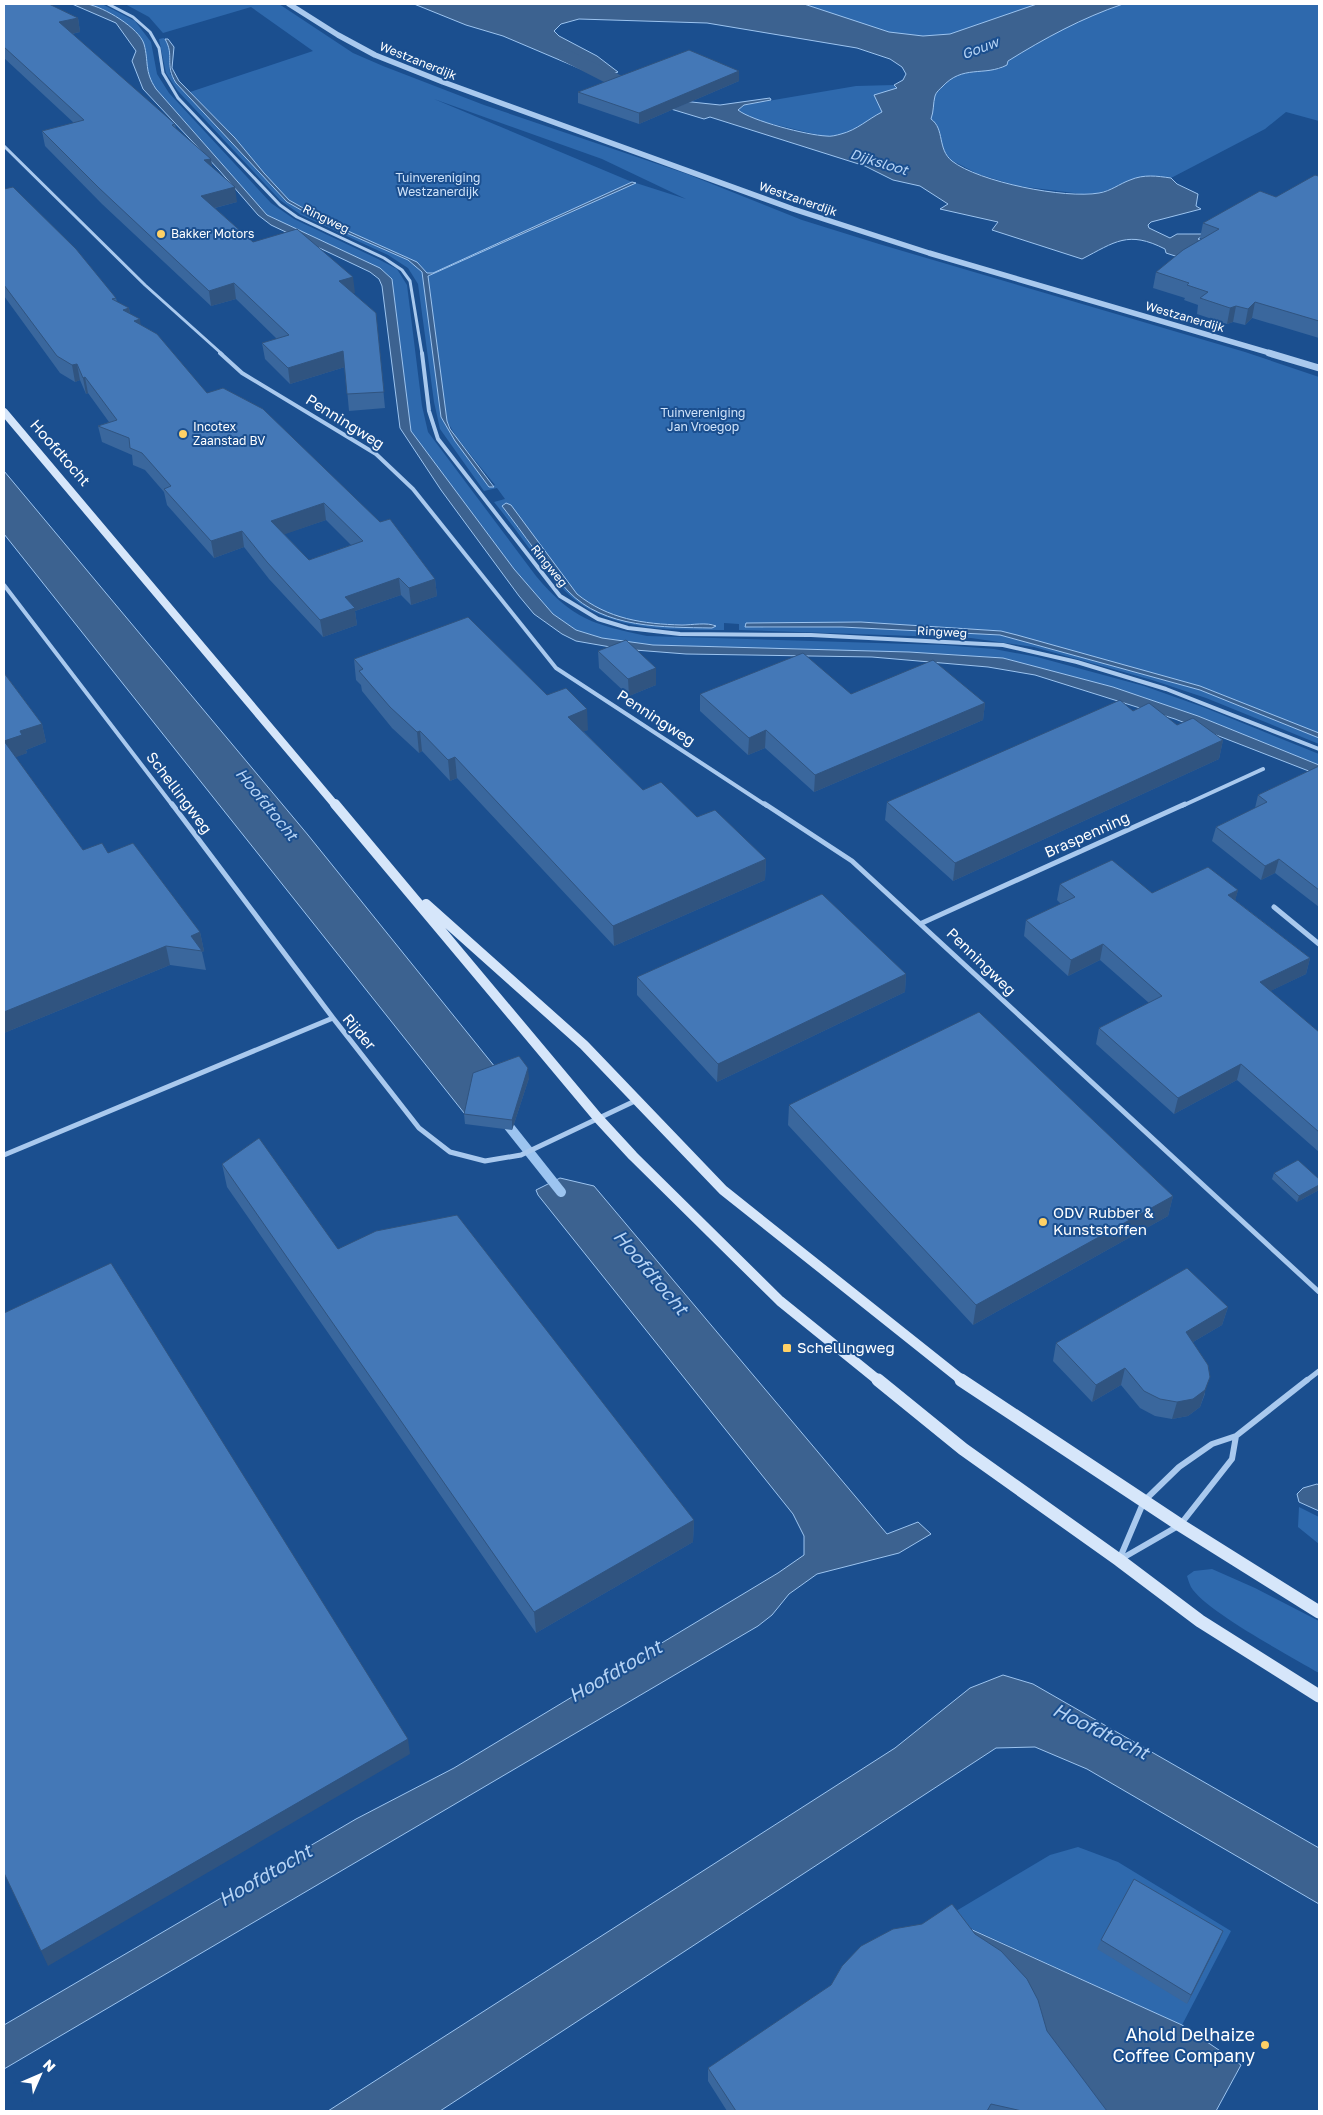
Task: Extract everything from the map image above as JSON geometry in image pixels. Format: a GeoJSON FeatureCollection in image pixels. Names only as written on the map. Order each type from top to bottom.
{"type":"FeatureCollection","features":[{"type":"Feature","properties":{"kind":"main road","name":"Hoofdtocht"},"geometry":{"type":"LineString","coordinates":[[4,412],[598,1118],[633,1156],[780,1301],[963,1449],[1119,1560],[1200,1622],[1319,1696]]}},
{"type":"Feature","properties":{"kind":"main road","name":"Hoofdtocht"},"geometry":{"type":"LineString","coordinates":[[401,882],[584,1045],[723,1190],[957,1376],[1180,1525],[1319,1612]]}},
{"type":"Feature","properties":{"kind":"street","name":"Ringweg"},"geometry":{"type":"LineString","coordinates":[[108,4],[133,17],[150,32],[159,48],[163,73],[178,98],[280,205],[302,219],[384,258],[402,270],[410,280],[420,336],[429,410],[438,439],[560,596],[598,619],[628,628],[680,634],[811,635],[1003,645],[1077,662],[1166,689],[1319,749]]}},
{"type":"Feature","properties":{"kind":"street","name":"Westzanerdijk"},"geometry":{"type":"LineString","coordinates":[[289,4],[338,35],[375,55],[443,82],[793,210],[929,253],[1319,368]]}},
{"type":"Feature","properties":{"kind":"street","name":"Penningweg"},"geometry":{"type":"LineString","coordinates":[[4,146],[145,285],[242,374],[376,454],[413,489],[556,668],[852,861],[922,923],[1034,1030],[1319,1292]]}},
{"type":"Feature","properties":{"kind":"street","name":"Schellingweg"},"geometry":{"type":"LineString","coordinates":[[4,585],[80,682],[333,1018]]}},
{"type":"Feature","properties":{"kind":"street","name":"Braspenning"},"geometry":{"type":"LineString","coordinates":[[922,923],[1263,769]]}},
{"type":"Feature","properties":{"kind":"street"},"geometry":{"type":"LineString","coordinates":[[1274,907],[1319,944]]}},
{"type":"Feature","properties":{"kind":"street","name":"Rijder"},"geometry":{"type":"LineString","coordinates":[[4,1155],[333,1018],[419,1128],[450,1152],[485,1161],[522,1155],[637,1100]]}},
{"type":"Feature","properties":{"kind":"street"},"geometry":{"type":"LineString","coordinates":[[1119,1560],[1144,1501],[1179,1467],[1212,1444],[1236,1436],[1319,1371]]}},
{"type":"Feature","properties":{"kind":"street"},"geometry":{"type":"LineString","coordinates":[[1119,1560],[1180,1525],[1232,1459],[1236,1436]]}},
{"type":"Feature","properties":{"kind":"green space"},"geometry":{"type":"Polygon","coordinates":[[[88,4],[102,4],[135,21],[151,42],[157,74],[169,93],[271,203],[294,219],[397,269],[407,285],[422,406],[428,432],[536,576],[561,602],[573,611],[598,624],[647,636],[943,645],[994,649],[1037,657],[1144,686],[1203,707],[1319,754],[1319,765],[1198,716],[1113,687],[1003,658],[909,652],[653,645],[602,638],[576,630],[553,614],[514,569],[411,431],[392,279],[380,268],[267,215],[156,89],[148,77],[144,43],[118,18],[88,4]]]}},
{"type":"Feature","properties":{"kind":"green space","name":"Tuinvereniging Jan Vroegop"},"geometry":{"type":"Polygon","coordinates":[[[125,4],[279,4],[353,53],[383,66],[484,105],[687,174],[802,220],[1245,352],[1319,377],[1319,734],[1200,686],[1001,631],[861,622],[748,628],[842,627],[1000,635],[1200,690],[1319,738],[1319,744],[1206,698],[1152,680],[1034,647],[971,638],[739,630],[739,624],[724,623],[724,630],[682,630],[640,626],[619,621],[599,614],[581,604],[565,591],[546,570],[494,502],[505,499],[497,488],[484,491],[440,429],[434,402],[418,284],[408,268],[388,255],[301,215],[280,200],[177,90],[166,73],[159,39],[164,38],[170,47],[170,74],[287,202],[324,223],[408,260],[422,272],[441,417],[489,487],[495,485],[457,438],[447,421],[428,276],[636,183],[686,199],[602,159],[434,99],[632,182],[433,273],[427,273],[417,262],[328,222],[289,200],[235,138],[190,92],[313,51],[251,7],[163,33],[149,17],[125,4]],[[502,506],[542,560],[568,591],[599,613],[617,619],[655,626],[712,628],[714,624],[674,624],[631,620],[602,611],[577,594],[502,506]]]}},
{"type":"Feature","properties":{"kind":"green space"},"geometry":{"type":"Polygon","coordinates":[[[804,4],[1037,4],[951,34],[933,37],[914,37],[857,24],[804,4]]]}},
{"type":"Feature","properties":{"kind":"green space"},"geometry":{"type":"Polygon","coordinates":[[[1123,4],[1319,4],[1319,121],[1286,112],[1265,129],[1171,178],[1155,176],[1129,180],[1117,187],[1098,193],[1082,194],[1018,186],[978,174],[951,160],[944,152],[931,119],[935,94],[946,83],[958,74],[970,71],[1000,69],[1026,48],[1058,30],[1123,4]]]}},
{"type":"Feature","properties":{"kind":"green space"},"geometry":{"type":"Polygon","coordinates":[[[894,85],[898,87],[882,112],[844,134],[827,137],[760,121],[744,115],[738,110],[744,105],[856,86],[894,85]]]}},
{"type":"Feature","properties":{"kind":"green space"},"geometry":{"type":"Polygon","coordinates":[[[1299,1507],[1319,1517],[1319,1544],[1298,1527],[1299,1507]]]}},
{"type":"Feature","properties":{"kind":"green space"},"geometry":{"type":"Polygon","coordinates":[[[1212,1569],[1255,1588],[1319,1621],[1319,1673],[1231,1621],[1199,1597],[1191,1587],[1187,1576],[1194,1571],[1212,1569]]]}},
{"type":"Feature","properties":{"kind":"green space"},"geometry":{"type":"Polygon","coordinates":[[[1078,1847],[1118,1862],[1231,1931],[1182,2025],[946,1917],[1050,1855],[1078,1847]]]}},
{"type":"Feature","properties":{"kind":"water"},"geometry":{"type":"Polygon","coordinates":[[[72,4],[85,4],[102,9],[120,19],[135,31],[144,44],[148,72],[156,89],[267,215],[380,268],[392,279],[411,431],[514,569],[553,614],[576,630],[602,638],[653,645],[909,652],[1003,658],[1113,687],[1198,716],[1319,765],[1319,775],[1175,719],[1035,675],[988,667],[872,657],[686,654],[622,649],[576,641],[562,634],[534,614],[519,596],[441,490],[400,428],[382,286],[379,279],[370,272],[271,225],[258,215],[219,170],[143,89],[132,61],[136,51],[116,23],[72,4]]]}},
{"type":"Feature","properties":{"kind":"water","name":"Gouw"},"geometry":{"type":"Polygon","coordinates":[[[414,4],[804,4],[889,32],[923,36],[950,34],[1037,4],[1123,4],[1078,22],[1008,61],[1007,65],[990,70],[966,73],[950,80],[939,90],[934,99],[931,119],[938,128],[944,151],[952,161],[965,169],[1001,182],[1045,191],[1084,194],[1103,192],[1135,178],[1145,176],[1171,178],[1177,184],[1198,194],[1196,206],[1201,209],[1151,222],[1148,225],[1149,228],[1170,238],[1177,234],[1201,234],[1204,235],[1198,239],[1221,251],[1203,265],[1166,253],[1165,249],[1152,243],[1131,239],[1113,243],[1082,259],[992,230],[998,222],[940,209],[948,204],[920,186],[893,180],[865,166],[710,117],[704,119],[661,106],[682,101],[720,105],[770,98],[771,100],[744,105],[738,110],[755,119],[793,130],[828,136],[841,134],[882,112],[874,95],[897,88],[894,85],[903,80],[906,74],[902,67],[890,59],[857,48],[707,23],[579,19],[561,24],[554,31],[559,36],[597,56],[618,72],[602,78],[503,36],[466,25],[414,4]]]}},
{"type":"Feature","properties":{"kind":"water"},"geometry":{"type":"Polygon","coordinates":[[[165,39],[168,39],[174,47],[172,68],[179,81],[235,138],[289,200],[328,222],[417,262],[427,273],[433,273],[632,182],[636,183],[428,276],[447,421],[450,429],[494,487],[489,487],[455,441],[441,417],[422,272],[408,260],[324,223],[287,202],[176,83],[172,76],[169,50],[165,39]]]}},
{"type":"Feature","properties":{"kind":"water"},"geometry":{"type":"Polygon","coordinates":[[[4,471],[308,835],[520,1098],[472,1123],[4,534],[4,471]]]}},
{"type":"Feature","properties":{"kind":"water"},"geometry":{"type":"Polygon","coordinates":[[[506,503],[511,505],[577,594],[589,602],[614,615],[640,621],[716,626],[712,628],[655,626],[617,619],[599,613],[568,591],[559,581],[502,506],[506,503]]]}},
{"type":"Feature","properties":{"kind":"water"},"geometry":{"type":"Polygon","coordinates":[[[861,622],[1001,631],[1017,635],[1200,686],[1319,733],[1319,738],[1200,690],[1000,635],[842,627],[745,627],[746,623],[861,622]]]}},
{"type":"Feature","properties":{"kind":"water"},"geometry":{"type":"Polygon","coordinates":[[[560,1178],[594,1186],[887,1534],[918,1522],[931,1534],[899,1553],[817,1574],[789,1594],[772,1615],[758,1626],[4,2069],[4,2025],[356,1819],[454,1768],[778,1573],[804,1555],[804,1536],[793,1514],[538,1195],[536,1190],[560,1178]]]}},
{"type":"Feature","properties":{"kind":"water"},"geometry":{"type":"Polygon","coordinates":[[[1319,1485],[1319,1511],[1299,1502],[1297,1494],[1303,1488],[1319,1485]]]}},
{"type":"Feature","properties":{"kind":"water"},"geometry":{"type":"Polygon","coordinates":[[[1003,1675],[1033,1684],[1319,1848],[1319,1904],[1087,1769],[1035,1747],[996,1748],[440,2111],[328,2111],[895,1748],[970,1688],[1003,1675]]]}},
{"type":"Feature","properties":{"kind":"water"},"geometry":{"type":"Polygon","coordinates":[[[946,1918],[1182,2025],[1241,2065],[1216,2111],[1092,2111],[946,1918]]]}},
{"type":"Feature","properties":{"kind":"building"},"geometry":{"type":"Polygon","coordinates":[[[4,4],[49,4],[78,18],[59,22],[175,124],[172,125],[211,159],[204,160],[235,187],[201,196],[253,242],[297,229],[353,277],[339,281],[376,313],[384,392],[347,394],[343,351],[288,368],[262,343],[289,335],[234,283],[209,291],[99,188],[42,131],[84,120],[4,47],[4,4]]]}},
{"type":"Feature","properties":{"kind":"building"},"geometry":{"type":"Polygon","coordinates":[[[689,50],[739,71],[639,113],[578,92],[689,50]]]}},
{"type":"Feature","properties":{"kind":"building"},"geometry":{"type":"Polygon","coordinates":[[[1315,175],[1319,176],[1319,321],[1255,302],[1248,309],[1236,306],[1230,308],[1200,298],[1208,292],[1187,285],[1189,283],[1156,272],[1183,250],[1219,229],[1203,223],[1260,191],[1276,197],[1315,175]]]}},
{"type":"Feature","properties":{"kind":"building"},"geometry":{"type":"Polygon","coordinates":[[[13,187],[76,249],[116,298],[112,299],[129,308],[123,310],[140,319],[134,321],[157,334],[207,393],[223,388],[263,409],[380,522],[390,519],[435,579],[409,588],[399,578],[345,597],[355,608],[320,620],[267,562],[242,531],[211,541],[164,489],[171,486],[142,453],[130,448],[129,438],[98,426],[117,420],[85,377],[83,378],[77,364],[72,365],[57,356],[4,285],[4,189],[13,187]],[[324,503],[271,521],[309,560],[363,541],[324,503]]]}},
{"type":"Feature","properties":{"kind":"building"},"geometry":{"type":"Polygon","coordinates":[[[468,617],[547,695],[566,688],[587,709],[568,717],[643,790],[661,782],[697,817],[715,810],[766,859],[613,926],[455,757],[448,760],[420,731],[417,732],[390,707],[359,671],[363,669],[354,659],[468,617]]]}},
{"type":"Feature","properties":{"kind":"building"},"geometry":{"type":"Polygon","coordinates":[[[626,640],[656,668],[628,679],[598,651],[626,640]]]}},
{"type":"Feature","properties":{"kind":"building"},"geometry":{"type":"Polygon","coordinates":[[[803,653],[851,694],[933,660],[985,703],[815,775],[766,730],[749,738],[700,694],[803,653]]]}},
{"type":"Feature","properties":{"kind":"building"},"geometry":{"type":"Polygon","coordinates":[[[4,673],[42,724],[20,731],[22,735],[4,741],[4,673]]]}},
{"type":"Feature","properties":{"kind":"building"},"geometry":{"type":"Polygon","coordinates":[[[1120,700],[1133,711],[1149,703],[1177,725],[1193,718],[1223,740],[955,863],[887,802],[1120,700]]]}},
{"type":"Feature","properties":{"kind":"building"},"geometry":{"type":"Polygon","coordinates":[[[4,741],[83,850],[102,843],[108,853],[133,843],[200,932],[191,936],[202,951],[166,946],[4,1012],[4,741]]]}},
{"type":"Feature","properties":{"kind":"building"},"geometry":{"type":"Polygon","coordinates":[[[1319,766],[1319,890],[1279,859],[1265,866],[1216,827],[1267,802],[1258,795],[1319,766]]]}},
{"type":"Feature","properties":{"kind":"building"},"geometry":{"type":"Polygon","coordinates":[[[1112,860],[1152,893],[1208,867],[1238,890],[1228,895],[1310,958],[1260,982],[1319,1032],[1319,1132],[1241,1064],[1178,1098],[1099,1028],[1162,996],[1103,944],[1071,960],[1026,920],[1075,897],[1060,884],[1112,860]]]}},
{"type":"Feature","properties":{"kind":"building"},"geometry":{"type":"Polygon","coordinates":[[[822,894],[906,974],[718,1064],[637,977],[822,894]]]}},
{"type":"Feature","properties":{"kind":"building"},"geometry":{"type":"Polygon","coordinates":[[[979,1012],[1173,1196],[976,1305],[789,1105],[979,1012]]]}},
{"type":"Feature","properties":{"kind":"building"},"geometry":{"type":"Polygon","coordinates":[[[519,1056],[528,1068],[512,1120],[464,1114],[473,1073],[519,1056]]]}},
{"type":"Feature","properties":{"kind":"building"},"geometry":{"type":"Polygon","coordinates":[[[259,1138],[338,1249],[376,1231],[457,1215],[694,1520],[534,1612],[222,1164],[259,1138]]]}},
{"type":"Feature","properties":{"kind":"building"},"geometry":{"type":"Polygon","coordinates":[[[1298,1160],[1319,1179],[1319,1185],[1299,1196],[1274,1173],[1298,1160]]]}},
{"type":"Feature","properties":{"kind":"building"},"geometry":{"type":"Polygon","coordinates":[[[111,1263],[408,1739],[41,1951],[4,1873],[4,1313],[111,1263]]]}},
{"type":"Feature","properties":{"kind":"building"},"geometry":{"type":"Polygon","coordinates":[[[1187,1268],[1228,1307],[1186,1332],[1208,1365],[1210,1377],[1205,1390],[1193,1399],[1177,1402],[1160,1399],[1144,1391],[1125,1368],[1096,1385],[1056,1343],[1187,1268]]]}},
{"type":"Feature","properties":{"kind":"building"},"geometry":{"type":"Polygon","coordinates":[[[1134,1879],[1223,1931],[1191,1995],[1101,1940],[1134,1879]]]}},
{"type":"Feature","properties":{"kind":"building"},"geometry":{"type":"Polygon","coordinates":[[[952,1904],[975,1934],[1001,1951],[1027,1979],[1038,2000],[1047,2031],[1107,2111],[1022,2111],[991,2104],[987,2111],[736,2111],[708,2068],[831,1985],[842,1966],[861,1946],[893,1929],[922,1924],[952,1904]]]}},
{"type":"Feature","properties":{"kind":"waterway","name":"Dijksloot"},"geometry":{"type":"LineString","coordinates":[[566,55],[613,79],[657,93]]}},
{"type":"Feature","properties":{"kind":"waterway"},"geometry":{"type":"LineString","coordinates":[[503,1119],[561,1192]]}},
{"type":"Feature","properties":{"kind":"place","name":"Bakker Motors"},"geometry":{"type":"Point","coordinates":[161,234]}},
{"type":"Feature","properties":{"kind":"place","name":"Incotex Zaanstad BV"},"geometry":{"type":"Point","coordinates":[183,434]}},
{"type":"Feature","properties":{"kind":"place","name":"ODV Rubber & Kunststoffen"},"geometry":{"type":"Point","coordinates":[1043,1222]}},
{"type":"Feature","properties":{"kind":"place","name":"Schellingweg"},"geometry":{"type":"Point","coordinates":[787,1348]}},
{"type":"Feature","properties":{"kind":"place","name":"Ahold Delhaize Coffee Company"},"geometry":{"type":"Point","coordinates":[1265,2045]}},
{"type":"Feature","properties":{"kind":"park label","name":"Tuinvereniging Westzanerdijk"},"geometry":{"type":"Point","coordinates":[438,185]}}]}
